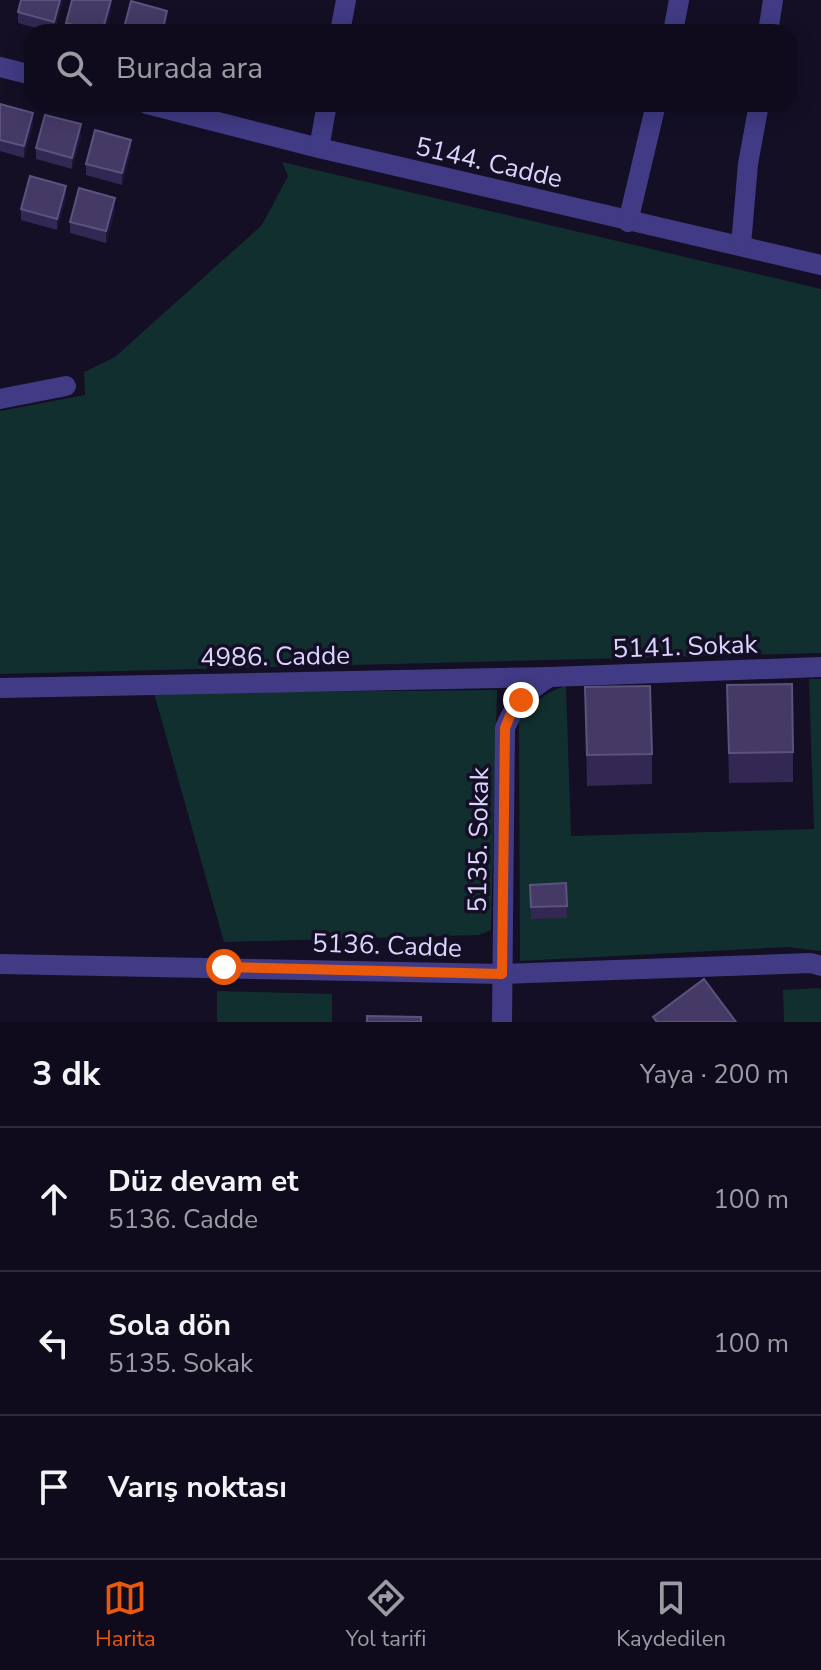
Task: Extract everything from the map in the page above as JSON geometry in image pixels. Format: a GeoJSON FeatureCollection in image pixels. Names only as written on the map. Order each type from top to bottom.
{"type":"FeatureCollection","features":[{"type":"Feature","properties":{"kind":"street"},"geometry":{"type":"LineString","coordinates":[[342,24],[346,0]]}},
{"type":"Feature","properties":{"kind":"street"},"geometry":{"type":"LineString","coordinates":[[674,24],[679,0]]}},
{"type":"Feature","properties":{"kind":"street"},"geometry":{"type":"LineString","coordinates":[[769,24],[773,0]]}},
{"type":"Feature","properties":{"kind":"street"},"geometry":{"type":"LineString","coordinates":[[0,67],[24,73]]}},
{"type":"Feature","properties":{"kind":"street","name":"5144. Cadde"},"geometry":{"type":"LineString","coordinates":[[178,112],[628,222],[821,265]]}},
{"type":"Feature","properties":{"kind":"street"},"geometry":{"type":"LineString","coordinates":[[319,148],[326,112]]}},
{"type":"Feature","properties":{"kind":"street"},"geometry":{"type":"LineString","coordinates":[[628,222],[654,112]]}},
{"type":"Feature","properties":{"kind":"street"},"geometry":{"type":"LineString","coordinates":[[741,245],[748,164],[758,112]]}},
{"type":"Feature","properties":{"kind":"street"},"geometry":{"type":"LineString","coordinates":[[0,399],[66,386]]}},
{"type":"Feature","properties":{"kind":"street","name":"5141. Sokak"},"geometry":{"type":"LineString","coordinates":[[550,677],[821,667]]}},
{"type":"Feature","properties":{"kind":"street","name":"4986. Cadde"},"geometry":{"type":"LineString","coordinates":[[0,688],[550,677]]}},
{"type":"Feature","properties":{"kind":"street","name":"5135. Sokak"},"geometry":{"type":"LineString","coordinates":[[502,1022],[505,728],[521,700],[550,677]]}},
{"type":"Feature","properties":{"kind":"street","name":"5136. Cadde"},"geometry":{"type":"LineString","coordinates":[[0,964],[502,974],[811,963],[821,966]]}},
{"type":"Feature","properties":{"kind":"green space"},"geometry":{"type":"Polygon","coordinates":[[[282,162],[821,289],[821,653],[0,674],[0,411],[85,395],[84,372],[115,357],[262,225],[288,176],[282,162]]]}},
{"type":"Feature","properties":{"kind":"green space"},"geometry":{"type":"Polygon","coordinates":[[[809,679],[821,679],[821,951],[787,947],[520,961],[519,722],[534,704],[545,695],[566,686],[571,836],[814,829],[809,679]]]}},
{"type":"Feature","properties":{"kind":"green space"},"geometry":{"type":"Polygon","coordinates":[[[497,690],[491,930],[479,935],[224,942],[154,693],[497,690]]]}},
{"type":"Feature","properties":{"kind":"green space"},"geometry":{"type":"Polygon","coordinates":[[[821,989],[821,1022],[784,1022],[783,990],[821,989]]]}},
{"type":"Feature","properties":{"kind":"green space"},"geometry":{"type":"Polygon","coordinates":[[[217,991],[332,994],[332,1022],[217,1022],[217,991]]]}},
{"type":"Feature","properties":{"kind":"building"},"geometry":{"type":"Polygon","coordinates":[[[21,0],[60,0],[54,22],[18,12],[21,0]]]}},
{"type":"Feature","properties":{"kind":"building"},"geometry":{"type":"Polygon","coordinates":[[[72,0],[111,0],[104,24],[66,23],[72,0]]]}},
{"type":"Feature","properties":{"kind":"building"},"geometry":{"type":"Polygon","coordinates":[[[131,1],[167,11],[164,24],[125,24],[131,1]]]}},
{"type":"Feature","properties":{"kind":"building"},"geometry":{"type":"Polygon","coordinates":[[[0,104],[33,113],[24,146],[0,140],[0,104]]]}},
{"type":"Feature","properties":{"kind":"building"},"geometry":{"type":"Polygon","coordinates":[[[45,115],[81,124],[72,158],[36,148],[45,115]]]}},
{"type":"Feature","properties":{"kind":"building"},"geometry":{"type":"Polygon","coordinates":[[[95,130],[131,140],[122,173],[86,164],[95,130]]]}},
{"type":"Feature","properties":{"kind":"building"},"geometry":{"type":"Polygon","coordinates":[[[30,176],[66,186],[57,219],[21,209],[30,176]]]}},
{"type":"Feature","properties":{"kind":"building"},"geometry":{"type":"Polygon","coordinates":[[[79,188],[115,198],[106,231],[70,222],[79,188]]]}},
{"type":"Feature","properties":{"kind":"building"},"geometry":{"type":"Polygon","coordinates":[[[792,684],[793,752],[729,753],[727,685],[792,684]]]}},
{"type":"Feature","properties":{"kind":"building"},"geometry":{"type":"Polygon","coordinates":[[[650,686],[652,754],[587,755],[585,687],[650,686]]]}},
{"type":"Feature","properties":{"kind":"building"},"geometry":{"type":"Polygon","coordinates":[[[566,883],[567,906],[531,907],[530,885],[566,883]]]}},
{"type":"Feature","properties":{"kind":"building"},"geometry":{"type":"Polygon","coordinates":[[[704,979],[736,1022],[657,1022],[653,1017],[704,979]]]}},
{"type":"Feature","properties":{"kind":"building"},"geometry":{"type":"Polygon","coordinates":[[[367,1016],[421,1017],[421,1022],[367,1022],[367,1016]]]}},
{"type":"Feature","properties":{"kind":"route"},"geometry":{"type":"LineString","coordinates":[[224,967],[502,974],[505,728],[521,700]]}}]}
